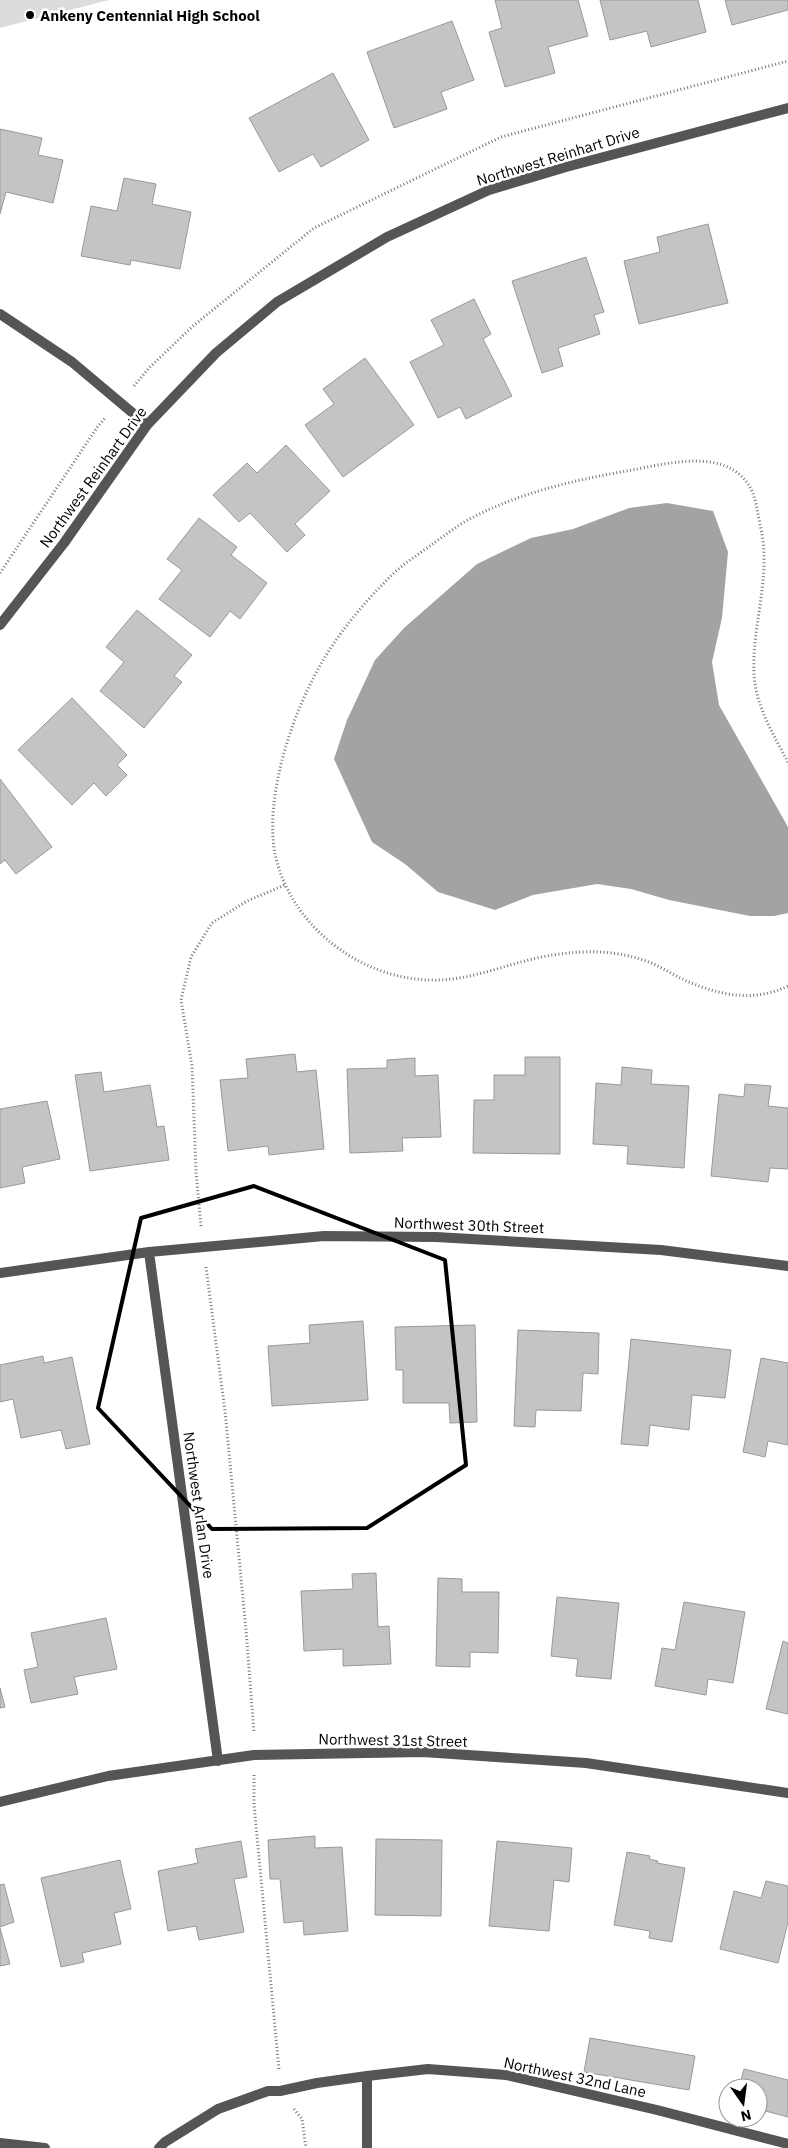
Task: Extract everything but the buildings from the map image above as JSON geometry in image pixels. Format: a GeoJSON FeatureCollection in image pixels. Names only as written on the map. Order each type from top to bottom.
{"type":"FeatureCollection","features":[{"type":"Feature","properties":{"kind":"street","name":"Northwest Reinhart Drive"},"geometry":{"type":"LineString","coordinates":[[0,625],[64,542],[147,425],[216,353],[277,302],[387,237],[489,190],[566,167],[788,108]]}},
{"type":"Feature","properties":{"kind":"street"},"geometry":{"type":"LineString","coordinates":[[0,314],[72,362],[147,425]]}},
{"type":"Feature","properties":{"kind":"street","name":"Northwest 30th Street"},"geometry":{"type":"LineString","coordinates":[[0,1273],[149,1252],[324,1236],[436,1237],[661,1250],[788,1266]]}},
{"type":"Feature","properties":{"kind":"street","name":"Northwest Arlan Drive"},"geometry":{"type":"LineString","coordinates":[[149,1252],[218,1761]]}},
{"type":"Feature","properties":{"kind":"street","name":"Northwest 31st Street"},"geometry":{"type":"LineString","coordinates":[[0,1802],[108,1776],[254,1755],[423,1752],[586,1763],[788,1794]]}},
{"type":"Feature","properties":{"kind":"street","name":"Northwest 32nd Lane"},"geometry":{"type":"LineString","coordinates":[[159,2148],[164,2142],[218,2108],[268,2091],[280,2091],[316,2083],[428,2069],[506,2075],[629,2103],[788,2144]]}},
{"type":"Feature","properties":{"kind":"street"},"geometry":{"type":"LineString","coordinates":[[367,2076],[368,2148]]}},
{"type":"Feature","properties":{"kind":"street"},"geometry":{"type":"LineString","coordinates":[[0,2143],[45,2148]]}},
{"type":"Feature","properties":{"kind":"path"},"geometry":{"type":"LineString","coordinates":[[788,762],[764,714],[754,679],[754,641],[764,555],[754,495],[744,478],[715,463],[673,462],[550,487],[497,505],[462,523],[398,570],[350,620],[324,659],[300,707],[284,750],[274,803],[275,852],[285,885],[306,918],[325,938],[345,954],[376,969],[401,977],[430,980],[454,979],[479,974],[527,958],[574,951],[610,951],[650,962],[690,982],[732,996],[774,993],[788,986]]}},
{"type":"Feature","properties":{"kind":"path"},"geometry":{"type":"LineString","coordinates":[[285,885],[247,901],[212,923],[191,956],[181,1000],[192,1066],[196,1172],[203,1248],[230,1461],[254,1716],[254,1804],[280,2091],[302,2119],[306,2148]]}},
{"type":"Feature","properties":{"kind":"highlighted area"},"geometry":{"type":"Polygon","coordinates":[[[254,1186],[445,1260],[466,1465],[367,1528],[212,1529],[98,1408],[141,1218],[254,1186]]]}},
{"type":"Feature","properties":{"kind":"shaded area","name":"Ankeny Centennial High School"},"geometry":{"type":"Polygon","coordinates":[[[0,0],[109,0],[0,28],[0,0]]]}},
{"type":"Feature","properties":{"kind":"shaded area"},"geometry":{"type":"Polygon","coordinates":[[[667,503],[713,511],[728,552],[722,618],[712,662],[719,705],[788,827],[788,913],[774,916],[750,916],[669,900],[631,889],[597,884],[533,895],[495,910],[438,892],[405,864],[372,842],[334,759],[347,720],[375,660],[404,628],[477,564],[531,538],[573,529],[629,508],[667,503]]]}},
{"type":"Feature","properties":{"kind":"place","name":"Ankeny Centennial High School"},"geometry":{"type":"Point","coordinates":[30,15]}}]}
